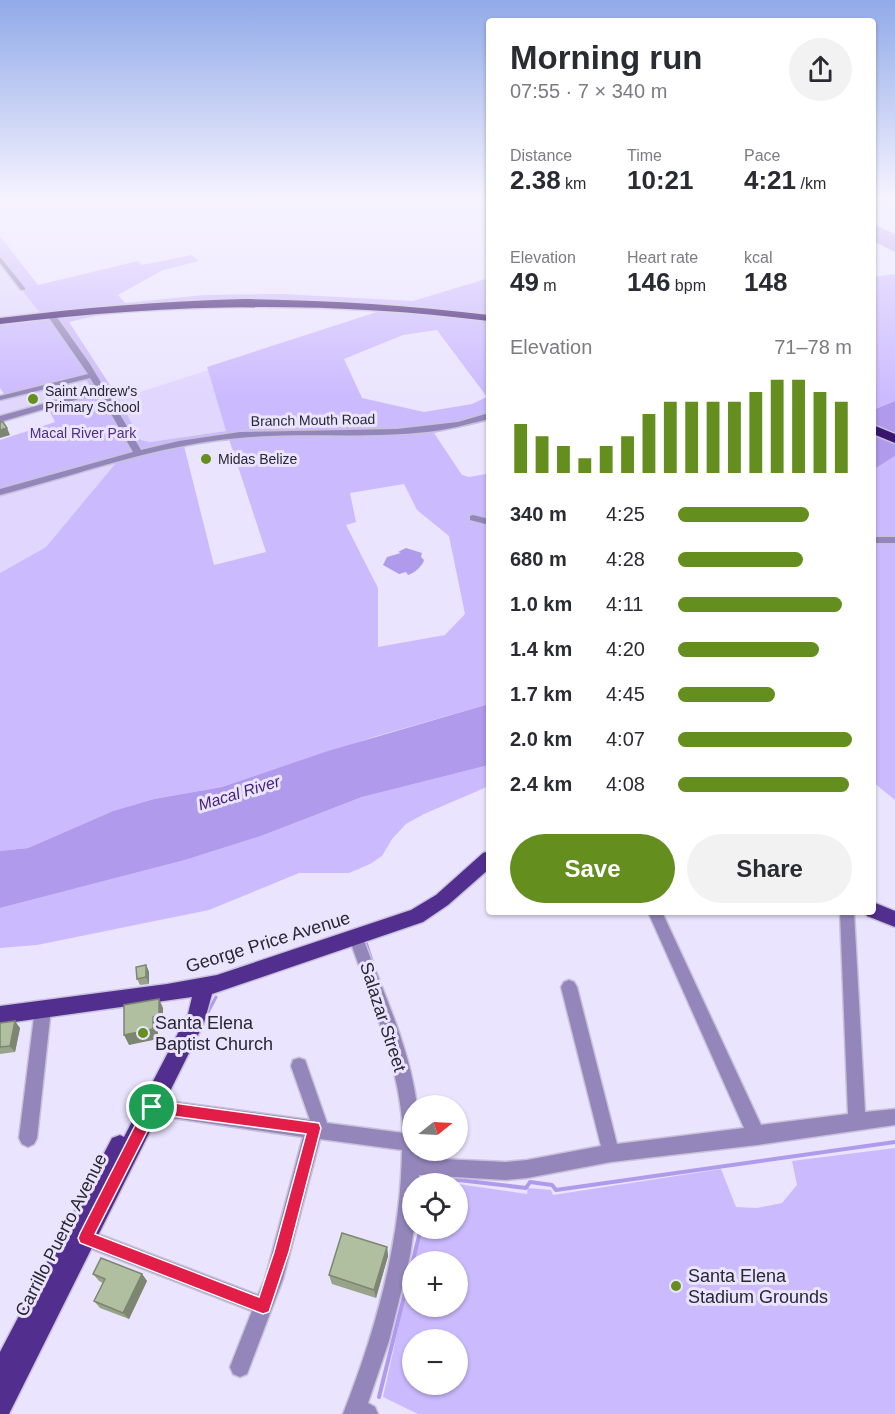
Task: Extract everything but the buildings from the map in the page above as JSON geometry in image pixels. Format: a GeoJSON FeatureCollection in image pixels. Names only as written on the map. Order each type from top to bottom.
{"type":"FeatureCollection","features":[{"type":"Feature","properties":{"kind":"highway"},"geometry":{"type":"LineString","coordinates":[[0,322],[175,303],[272,300],[371,304],[486,318]]}},
{"type":"Feature","properties":{"kind":"highway"},"geometry":{"type":"LineString","coordinates":[[876,430],[895,439]]}},
{"type":"Feature","properties":{"kind":"main road","name":"George Price Avenue"},"geometry":{"type":"LineString","coordinates":[[0,1015],[198,988],[356,938],[403,922],[431,909],[486,861]]}},
{"type":"Feature","properties":{"kind":"main road"},"geometry":{"type":"LineString","coordinates":[[876,911],[895,919]]}},
{"type":"Feature","properties":{"kind":"main road","name":"Carrillo Puerto Avenue"},"geometry":{"type":"LineString","coordinates":[[0,1405],[197,1016],[198,988]]}},
{"type":"Feature","properties":{"kind":"main road","name":"Carrillo Puerto Avenue"},"geometry":{"type":"LineString","coordinates":[[0,1378],[187,1017],[198,988]]}},
{"type":"Feature","properties":{"kind":"street"},"geometry":{"type":"LineString","coordinates":[[5,265],[23,289]]}},
{"type":"Feature","properties":{"kind":"street"},"geometry":{"type":"LineString","coordinates":[[46,316],[93,375],[138,452]]}},
{"type":"Feature","properties":{"kind":"street"},"geometry":{"type":"LineString","coordinates":[[0,398],[93,375]]}},
{"type":"Feature","properties":{"kind":"street"},"geometry":{"type":"LineString","coordinates":[[0,419],[102,390]]}},
{"type":"Feature","properties":{"kind":"street"},"geometry":{"type":"LineString","coordinates":[[0,428],[25,420],[30,415],[29,411]]}},
{"type":"Feature","properties":{"kind":"street","name":"Branch Mouth Road"},"geometry":{"type":"LineString","coordinates":[[0,492],[138,452],[199,440],[242,435],[414,432],[486,417]]}},
{"type":"Feature","properties":{"kind":"street"},"geometry":{"type":"LineString","coordinates":[[472,518],[486,521]]}},
{"type":"Feature","properties":{"kind":"street"},"geometry":{"type":"LineString","coordinates":[[876,540],[895,540]]}},
{"type":"Feature","properties":{"kind":"street"},"geometry":{"type":"LineString","coordinates":[[656,915],[757,1136]]}},
{"type":"Feature","properties":{"kind":"street"},"geometry":{"type":"LineString","coordinates":[[847,915],[857,1122]]}},
{"type":"Feature","properties":{"kind":"street","name":"Salazar Street"},"geometry":{"type":"LineString","coordinates":[[356,938],[401,1069],[407,1095]]}},
{"type":"Feature","properties":{"kind":"street"},"geometry":{"type":"LineString","coordinates":[[569,987],[611,1153]]}},
{"type":"Feature","properties":{"kind":"street"},"geometry":{"type":"LineString","coordinates":[[28,1138],[43,1009]]}},
{"type":"Feature","properties":{"kind":"street"},"geometry":{"type":"LineString","coordinates":[[240,1367],[282,1252],[316,1129],[320,1122],[299,1066]]}},
{"type":"Feature","properties":{"kind":"street"},"geometry":{"type":"LineString","coordinates":[[152,1107],[402,1142]]}},
{"type":"Feature","properties":{"kind":"street"},"geometry":{"type":"LineString","coordinates":[[412,1166],[506,1171],[611,1153],[895,1117]]}},
{"type":"Feature","properties":{"kind":"street","name":"Salazar Street"},"geometry":{"type":"LineString","coordinates":[[359,1412],[391,1294],[408,1205],[412,1161]]}},
{"type":"Feature","properties":{"kind":"street"},"geometry":{"type":"LineString","coordinates":[[85,1238],[263,1306]]}},
{"type":"Feature","properties":{"kind":"street"},"geometry":{"type":"LineString","coordinates":[[0,1412],[5,1414]]}},
{"type":"Feature","properties":{"kind":"shaded area"},"geometry":{"type":"Polygon","coordinates":[[[0,265],[2,265],[41,314],[0,319],[0,265]]]}},
{"type":"Feature","properties":{"kind":"shaded area"},"geometry":{"type":"Polygon","coordinates":[[[208,370],[226,431],[150,442],[142,440],[119,399],[208,370]]]}},
{"type":"Feature","properties":{"kind":"shaded area","name":"Saint Andrew's Primary School"},"geometry":{"type":"Polygon","coordinates":[[[85,378],[94,389],[0,417],[0,399],[85,378]]]}},
{"type":"Feature","properties":{"kind":"shaded area"},"geometry":{"type":"Polygon","coordinates":[[[111,458],[117,463],[46,547],[0,573],[0,489],[111,458]]]}},
{"type":"Feature","properties":{"kind":"green space","name":"Macal River Park"},"geometry":{"type":"Polygon","coordinates":[[[2,265],[22,265],[38,285],[121,265],[183,265],[163,270],[118,295],[125,303],[204,295],[282,294],[413,301],[486,279],[486,396],[437,330],[403,335],[344,359],[362,398],[424,412],[472,404],[486,397],[486,422],[434,433],[462,475],[469,477],[486,474],[486,705],[377,736],[222,787],[154,799],[113,811],[28,848],[0,851],[0,573],[46,547],[116,463],[111,458],[0,489],[0,440],[55,422],[46,404],[93,389],[85,379],[7,398],[0,388],[0,324],[41,314],[2,265]],[[312,304],[175,308],[95,316],[69,322],[119,399],[141,440],[150,442],[226,431],[207,367],[383,310],[312,304]],[[229,439],[184,446],[214,565],[266,552],[229,439]],[[404,484],[350,493],[356,522],[346,525],[378,588],[378,647],[445,635],[465,614],[449,536],[417,510],[404,484]]]}},
{"type":"Feature","properties":{"kind":"green space"},"geometry":{"type":"Polygon","coordinates":[[[895,274],[895,401],[876,409],[876,277],[895,274]]]}},
{"type":"Feature","properties":{"kind":"green space"},"geometry":{"type":"Polygon","coordinates":[[[895,456],[895,800],[876,784],[876,468],[895,456]]]}},
{"type":"Feature","properties":{"kind":"green space"},"geometry":{"type":"Polygon","coordinates":[[[486,766],[486,787],[406,824],[392,839],[382,856],[349,873],[299,873],[209,910],[37,945],[0,948],[0,908],[185,860],[261,836],[362,797],[486,766]]]}},
{"type":"Feature","properties":{"kind":"green space","name":"Santa Elena Stadium Grounds"},"geometry":{"type":"Polygon","coordinates":[[[895,1148],[895,1414],[418,1414],[383,1397],[402,1311],[402,1317],[468,1317],[468,1251],[416,1251],[418,1239],[468,1239],[468,1185],[527,1194],[528,1188],[551,1190],[553,1195],[721,1169],[736,1207],[757,1208],[782,1203],[797,1185],[792,1161],[895,1148]]]}},
{"type":"Feature","properties":{"kind":"water"},"geometry":{"type":"Polygon","coordinates":[[[895,401],[895,456],[876,468],[876,409],[895,401]]]}},
{"type":"Feature","properties":{"kind":"water"},"geometry":{"type":"Polygon","coordinates":[[[406,548],[422,553],[421,557],[424,560],[415,571],[408,575],[406,572],[399,574],[383,565],[387,557],[401,553],[398,552],[406,548]]]}},
{"type":"Feature","properties":{"kind":"water","name":"Macal River"},"geometry":{"type":"Polygon","coordinates":[[[486,705],[486,766],[362,797],[261,836],[185,860],[0,908],[0,851],[28,848],[113,811],[154,799],[222,787],[328,751],[486,705]]]}},
{"type":"Feature","properties":{"kind":"waterway"},"geometry":{"type":"LineString","coordinates":[[365,939],[375,970]]}},
{"type":"Feature","properties":{"kind":"waterway"},"geometry":{"type":"LineString","coordinates":[[206,1016],[216,997]]}},
{"type":"Feature","properties":{"kind":"waterway"},"geometry":{"type":"LineString","coordinates":[[105,1009],[126,1006]]}},
{"type":"Feature","properties":{"kind":"waterway"},"geometry":{"type":"LineString","coordinates":[[468,1181],[526,1188],[530,1182],[552,1185],[556,1190],[895,1142]]}},
{"type":"Feature","properties":{"kind":"waterway"},"geometry":{"type":"LineString","coordinates":[[379,1397],[418,1239]]}},
{"type":"Feature","properties":{"kind":"place","name":"Saint Andrew's Primary School"},"geometry":{"type":"Point","coordinates":[33,399]}},
{"type":"Feature","properties":{"kind":"place","name":"Midas Belize"},"geometry":{"type":"Point","coordinates":[206,459]}},
{"type":"Feature","properties":{"kind":"place","name":"Santa Elena Baptist Church"},"geometry":{"type":"Point","coordinates":[143,1033]}},
{"type":"Feature","properties":{"kind":"place","name":"Santa Elena Stadium Grounds"},"geometry":{"type":"Point","coordinates":[676,1286]}},
{"type":"Feature","properties":{"kind":"route"},"geometry":{"type":"LineString","coordinates":[[152,1107],[314,1128],[282,1252],[263,1306],[85,1238],[152,1107]]}}]}
